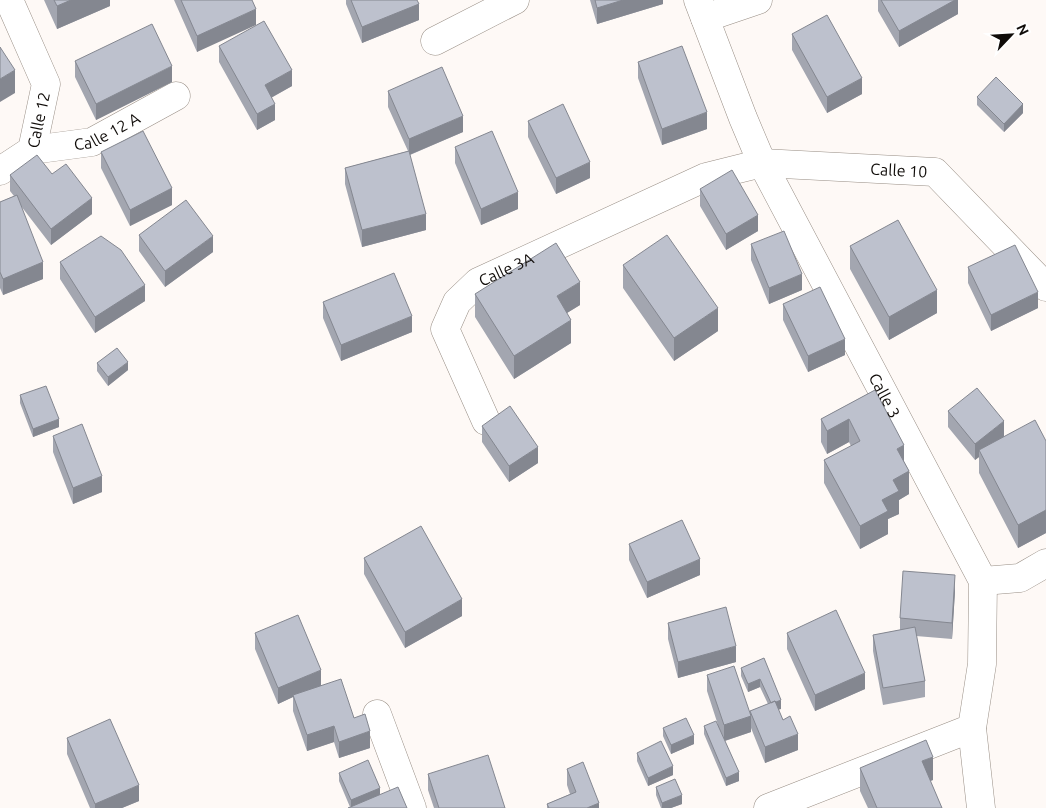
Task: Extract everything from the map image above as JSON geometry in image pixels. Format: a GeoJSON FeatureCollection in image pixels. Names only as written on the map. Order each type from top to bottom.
{"type":"FeatureCollection","features":[{"type":"Feature","properties":{"kind":"street","name":"Calle 12"},"geometry":{"type":"LineString","coordinates":[[0,171],[32,150],[46,84],[9,0]]}},
{"type":"Feature","properties":{"kind":"street"},"geometry":{"type":"LineString","coordinates":[[435,41],[515,0]]}},
{"type":"Feature","properties":{"kind":"street"},"geometry":{"type":"LineString","coordinates":[[701,9],[758,0]]}},
{"type":"Feature","properties":{"kind":"street","name":"Calle 3"},"geometry":{"type":"LineString","coordinates":[[701,9],[762,163],[983,581],[982,664],[972,728],[981,808]]}},
{"type":"Feature","properties":{"kind":"street","name":"Calle 12 A"},"geometry":{"type":"LineString","coordinates":[[32,150],[92,142],[176,96]]}},
{"type":"Feature","properties":{"kind":"street","name":"Calle 10"},"geometry":{"type":"LineString","coordinates":[[762,163],[935,172],[1046,287]]}},
{"type":"Feature","properties":{"kind":"street","name":"Calle 3A"},"geometry":{"type":"LineString","coordinates":[[486,420],[445,329],[457,302],[478,282],[706,177],[762,163]]}},
{"type":"Feature","properties":{"kind":"street"},"geometry":{"type":"LineString","coordinates":[[983,581],[1020,578],[1046,563]]}},
{"type":"Feature","properties":{"kind":"street"},"geometry":{"type":"LineString","coordinates":[[377,714],[412,808]]}},
{"type":"Feature","properties":{"kind":"street"},"geometry":{"type":"LineString","coordinates":[[771,807],[972,728]]}},
{"type":"Feature","properties":{"kind":"building"},"geometry":{"type":"Polygon","coordinates":[[[54,0],[71,0],[57,6],[54,0]]]}},
{"type":"Feature","properties":{"kind":"building"},"geometry":{"type":"Polygon","coordinates":[[[181,0],[252,0],[256,9],[197,36],[181,0]]]}},
{"type":"Feature","properties":{"kind":"building"},"geometry":{"type":"Polygon","coordinates":[[[351,0],[417,0],[419,4],[362,27],[351,0]]]}},
{"type":"Feature","properties":{"kind":"building"},"geometry":{"type":"Polygon","coordinates":[[[595,0],[623,0],[597,8],[595,0]]]}},
{"type":"Feature","properties":{"kind":"building"},"geometry":{"type":"Polygon","coordinates":[[[881,0],[955,0],[899,31],[881,0]]]}},
{"type":"Feature","properties":{"kind":"building"},"geometry":{"type":"Polygon","coordinates":[[[827,15],[862,78],[827,97],[792,34],[827,15]]]}},
{"type":"Feature","properties":{"kind":"building"},"geometry":{"type":"Polygon","coordinates":[[[264,21],[292,70],[265,85],[275,104],[257,114],[219,46],[264,21]]]}},
{"type":"Feature","properties":{"kind":"building"},"geometry":{"type":"Polygon","coordinates":[[[152,24],[172,66],[96,104],[75,61],[152,24]]]}},
{"type":"Feature","properties":{"kind":"building"},"geometry":{"type":"Polygon","coordinates":[[[682,46],[707,112],[662,129],[638,62],[682,46]]]}},
{"type":"Feature","properties":{"kind":"building"},"geometry":{"type":"Polygon","coordinates":[[[0,47],[15,70],[0,79],[0,47]]]}},
{"type":"Feature","properties":{"kind":"building"},"geometry":{"type":"Polygon","coordinates":[[[442,67],[463,116],[409,139],[388,91],[442,67]]]}},
{"type":"Feature","properties":{"kind":"building"},"geometry":{"type":"Polygon","coordinates":[[[996,77],[1023,104],[1004,124],[977,97],[996,77]]]}},
{"type":"Feature","properties":{"kind":"building"},"geometry":{"type":"Polygon","coordinates":[[[563,104],[590,162],[556,178],[528,121],[563,104]]]}},
{"type":"Feature","properties":{"kind":"building"},"geometry":{"type":"Polygon","coordinates":[[[143,131],[172,188],[130,210],[101,152],[143,131]]]}},
{"type":"Feature","properties":{"kind":"building"},"geometry":{"type":"Polygon","coordinates":[[[492,131],[518,192],[481,209],[455,147],[492,131]]]}},
{"type":"Feature","properties":{"kind":"building"},"geometry":{"type":"Polygon","coordinates":[[[409,151],[426,214],[362,230],[345,168],[409,151]]]}},
{"type":"Feature","properties":{"kind":"building"},"geometry":{"type":"Polygon","coordinates":[[[37,155],[52,174],[66,164],[92,198],[51,229],[10,175],[37,155]]]}},
{"type":"Feature","properties":{"kind":"building"},"geometry":{"type":"Polygon","coordinates":[[[732,170],[758,215],[726,234],[700,189],[732,170]]]}},
{"type":"Feature","properties":{"kind":"building"},"geometry":{"type":"Polygon","coordinates":[[[17,195],[43,262],[3,279],[0,272],[0,202],[17,195]]]}},
{"type":"Feature","properties":{"kind":"building"},"geometry":{"type":"Polygon","coordinates":[[[186,200],[213,236],[165,271],[139,235],[186,200]]]}},
{"type":"Feature","properties":{"kind":"building"},"geometry":{"type":"Polygon","coordinates":[[[898,220],[937,290],[889,317],[850,246],[898,220]]]}},
{"type":"Feature","properties":{"kind":"building"},"geometry":{"type":"Polygon","coordinates":[[[784,231],[802,274],[769,288],[751,244],[784,231]]]}},
{"type":"Feature","properties":{"kind":"building"},"geometry":{"type":"Polygon","coordinates":[[[667,235],[718,308],[674,338],[623,265],[667,235]]]}},
{"type":"Feature","properties":{"kind":"building"},"geometry":{"type":"Polygon","coordinates":[[[101,236],[121,250],[145,285],[95,317],[60,262],[101,236]]]}},
{"type":"Feature","properties":{"kind":"building"},"geometry":{"type":"Polygon","coordinates":[[[556,243],[580,282],[557,296],[571,320],[514,356],[475,294],[556,243]]]}},
{"type":"Feature","properties":{"kind":"building"},"geometry":{"type":"Polygon","coordinates":[[[1015,245],[1038,292],[991,315],[968,267],[1015,245]]]}},
{"type":"Feature","properties":{"kind":"building"},"geometry":{"type":"Polygon","coordinates":[[[394,273],[412,316],[341,345],[323,302],[394,273]]]}},
{"type":"Feature","properties":{"kind":"building"},"geometry":{"type":"Polygon","coordinates":[[[820,287],[845,339],[808,356],[783,304],[820,287]]]}},
{"type":"Feature","properties":{"kind":"building"},"geometry":{"type":"Polygon","coordinates":[[[117,348],[128,362],[108,377],[97,363],[117,348]]]}},
{"type":"Feature","properties":{"kind":"building"},"geometry":{"type":"Polygon","coordinates":[[[46,386],[59,419],[33,429],[20,395],[46,386]]]}},
{"type":"Feature","properties":{"kind":"building"},"geometry":{"type":"Polygon","coordinates":[[[977,388],[1004,421],[975,444],[948,411],[977,388]]]}},
{"type":"Feature","properties":{"kind":"building"},"geometry":{"type":"Polygon","coordinates":[[[875,390],[904,445],[897,449],[909,471],[893,480],[899,491],[882,500],[888,511],[860,526],[824,460],[860,441],[849,419],[827,431],[821,419],[875,390]]]}},
{"type":"Feature","properties":{"kind":"building"},"geometry":{"type":"Polygon","coordinates":[[[510,406],[538,447],[509,466],[482,426],[510,406]]]}},
{"type":"Feature","properties":{"kind":"building"},"geometry":{"type":"Polygon","coordinates":[[[1035,420],[1046,441],[1046,510],[1018,525],[979,450],[1035,420]]]}},
{"type":"Feature","properties":{"kind":"building"},"geometry":{"type":"Polygon","coordinates":[[[82,424],[102,476],[73,488],[53,436],[82,424]]]}},
{"type":"Feature","properties":{"kind":"building"},"geometry":{"type":"Polygon","coordinates":[[[682,520],[700,559],[647,582],[629,544],[682,520]]]}},
{"type":"Feature","properties":{"kind":"building"},"geometry":{"type":"Polygon","coordinates":[[[421,526],[462,599],[405,632],[364,558],[421,526]]]}},
{"type":"Feature","properties":{"kind":"building"},"geometry":{"type":"Polygon","coordinates":[[[903,571],[955,575],[952,623],[900,618],[903,571]]]}},
{"type":"Feature","properties":{"kind":"building"},"geometry":{"type":"Polygon","coordinates":[[[726,607],[736,646],[678,662],[668,623],[726,607]]]}},
{"type":"Feature","properties":{"kind":"building"},"geometry":{"type":"Polygon","coordinates":[[[836,610],[865,673],[815,695],[787,633],[836,610]]]}},
{"type":"Feature","properties":{"kind":"building"},"geometry":{"type":"Polygon","coordinates":[[[298,615],[321,670],[278,688],[255,633],[298,615]]]}},
{"type":"Feature","properties":{"kind":"building"},"geometry":{"type":"Polygon","coordinates":[[[915,627],[925,681],[883,688],[873,635],[915,627]]]}},
{"type":"Feature","properties":{"kind":"building"},"geometry":{"type":"Polygon","coordinates":[[[764,658],[781,700],[776,702],[771,703],[760,679],[748,684],[741,668],[764,658]]]}},
{"type":"Feature","properties":{"kind":"building"},"geometry":{"type":"Polygon","coordinates":[[[734,666],[751,716],[724,725],[707,675],[734,666]]]}},
{"type":"Feature","properties":{"kind":"building"},"geometry":{"type":"Polygon","coordinates":[[[341,679],[354,718],[365,714],[370,731],[339,742],[334,726],[307,735],[293,695],[341,679]]]}},
{"type":"Feature","properties":{"kind":"building"},"geometry":{"type":"Polygon","coordinates":[[[775,701],[783,720],[790,716],[798,734],[765,747],[750,711],[775,701]]]}},
{"type":"Feature","properties":{"kind":"building"},"geometry":{"type":"Polygon","coordinates":[[[686,718],[694,735],[671,745],[663,728],[686,718]]]}},
{"type":"Feature","properties":{"kind":"building"},"geometry":{"type":"Polygon","coordinates":[[[110,719],[139,785],[95,804],[67,738],[110,719]]]}},
{"type":"Feature","properties":{"kind":"building"},"geometry":{"type":"Polygon","coordinates":[[[716,721],[739,772],[726,778],[704,726],[716,721]]]}},
{"type":"Feature","properties":{"kind":"building"},"geometry":{"type":"Polygon","coordinates":[[[926,740],[933,757],[922,761],[942,808],[877,808],[860,768],[926,740]]]}},
{"type":"Feature","properties":{"kind":"building"},"geometry":{"type":"Polygon","coordinates":[[[661,741],[673,766],[648,778],[637,753],[661,741]]]}},
{"type":"Feature","properties":{"kind":"building"},"geometry":{"type":"Polygon","coordinates":[[[488,755],[505,808],[439,808],[428,774],[488,755]]]}},
{"type":"Feature","properties":{"kind":"building"},"geometry":{"type":"Polygon","coordinates":[[[368,760],[380,788],[351,800],[339,773],[368,760]]]}},
{"type":"Feature","properties":{"kind":"building"},"geometry":{"type":"Polygon","coordinates":[[[583,762],[599,803],[587,808],[549,808],[547,804],[576,792],[567,769],[583,762]]]}},
{"type":"Feature","properties":{"kind":"building"},"geometry":{"type":"Polygon","coordinates":[[[675,779],[682,795],[662,803],[656,787],[675,779]]]}},
{"type":"Feature","properties":{"kind":"building"},"geometry":{"type":"Polygon","coordinates":[[[398,787],[407,808],[348,808],[398,787]]]}}]}
